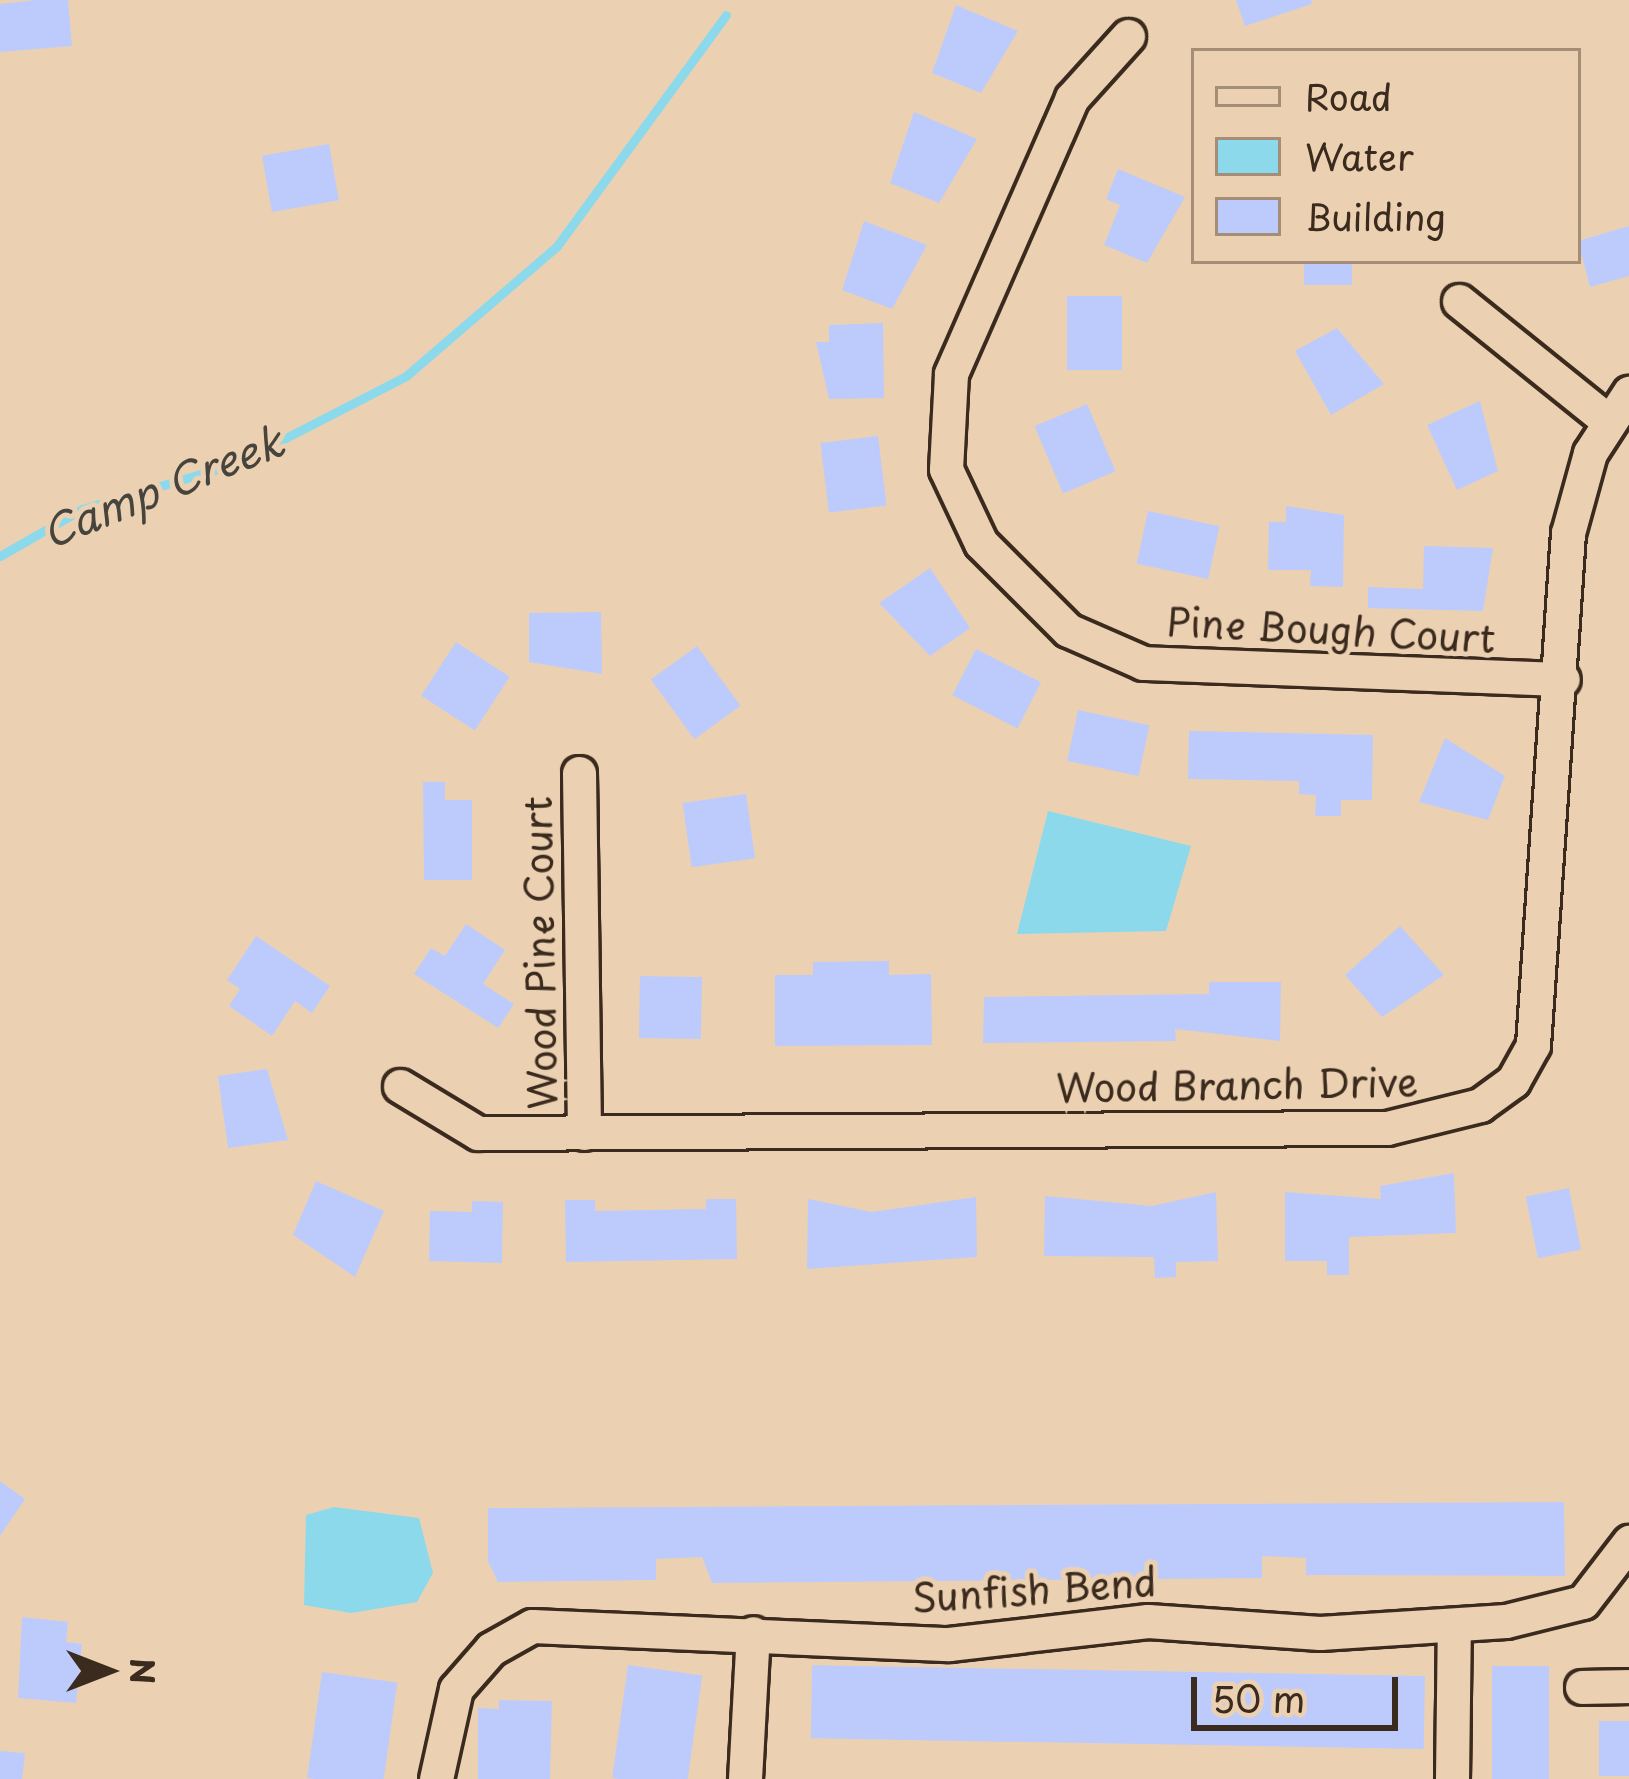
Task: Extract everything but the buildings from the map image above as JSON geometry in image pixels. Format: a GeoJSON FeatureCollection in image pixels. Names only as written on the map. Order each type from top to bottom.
{"type":"FeatureCollection","features":[{"type":"Feature","properties":{"kind":"street","name":"Pine Bough Court"},"geometry":{"type":"LineString","coordinates":[[1128,36],[1072,98],[951,374],[946,469],[981,543],[1068,630],[1143,663],[1563,679]]}},
{"type":"Feature","properties":{"kind":"street"},"geometry":{"type":"LineString","coordinates":[[1459,301],[1608,421]]}},
{"type":"Feature","properties":{"kind":"street","name":"Wood Branch Drive"},"geometry":{"type":"LineString","coordinates":[[400,1086],[478,1133],[1387,1129],[1480,1105],[1513,1081],[1533,1045],[1563,679],[1568,533],[1608,421],[1629,393]]}},
{"type":"Feature","properties":{"kind":"street","name":"Wood Pine Court"},"geometry":{"type":"LineString","coordinates":[[579,772],[584,1133]]}},
{"type":"Feature","properties":{"kind":"street","name":"Sunfish Bend"},"geometry":{"type":"LineString","coordinates":[[436,1779],[455,1689],[518,1632],[571,1622],[949,1644],[1148,1621],[1320,1633],[1454,1624],[1571,1608],[1629,1542]]}},
{"type":"Feature","properties":{"kind":"street"},"geometry":{"type":"LineString","coordinates":[[1452,1779],[1454,1624]]}},
{"type":"Feature","properties":{"kind":"street"},"geometry":{"type":"LineString","coordinates":[[745,1779],[753,1633]]}},
{"type":"Feature","properties":{"kind":"street"},"geometry":{"type":"LineString","coordinates":[[1582,1687],[1629,1686]]}},
{"type":"Feature","properties":{"kind":"water"},"geometry":{"type":"Polygon","coordinates":[[[1048,811],[1191,846],[1166,931],[1017,934],[1048,811]]]}},
{"type":"Feature","properties":{"kind":"water"},"geometry":{"type":"Polygon","coordinates":[[[334,1507],[419,1518],[433,1573],[417,1602],[351,1613],[304,1605],[306,1515],[334,1507]]]}},
{"type":"Feature","properties":{"kind":"waterway","name":"Camp Creek"},"geometry":{"type":"LineString","coordinates":[[0,556],[82,509],[235,464],[406,376],[557,246],[726,15]]}}]}
